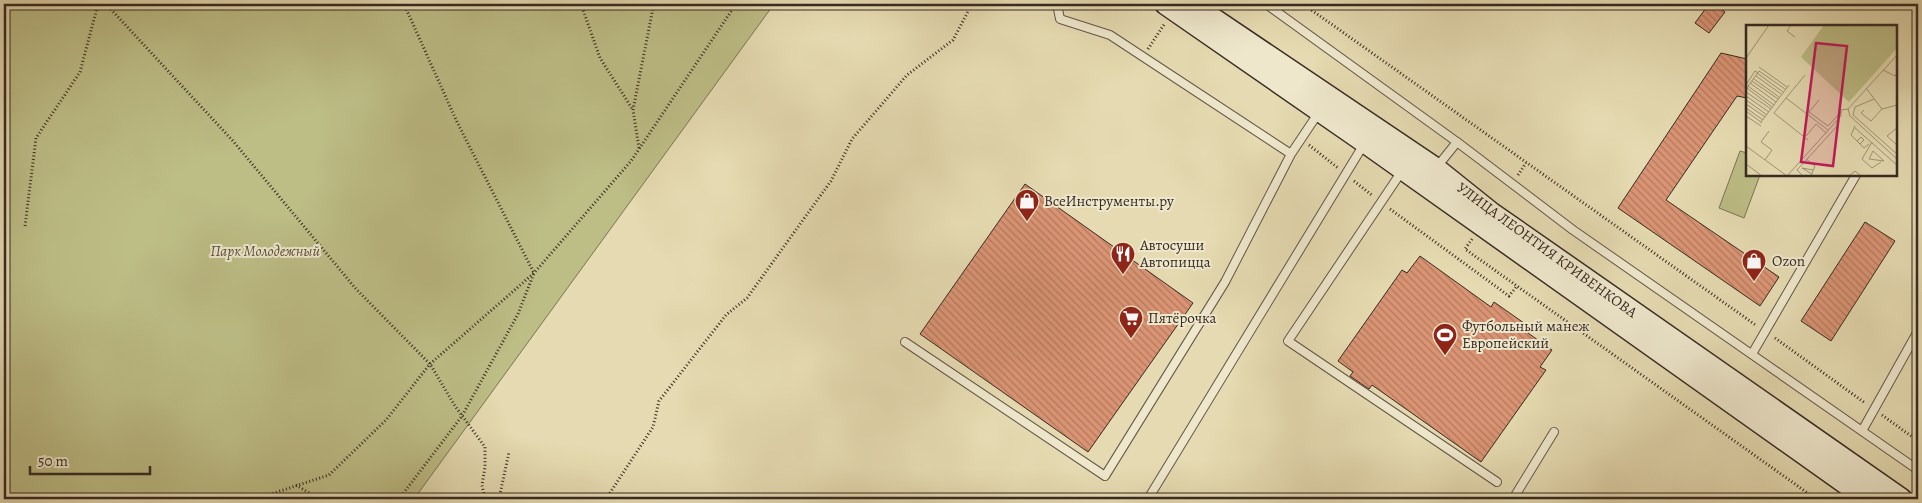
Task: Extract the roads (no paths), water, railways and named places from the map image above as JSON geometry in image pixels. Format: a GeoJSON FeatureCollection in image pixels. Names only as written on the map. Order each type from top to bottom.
{"type":"FeatureCollection","features":[{"type":"Feature","properties":{"kind":"street","name":"УЛИЦА ЛЕОНТИЯ КРИВЕНКОВА"},"geometry":{"type":"LineString","coordinates":[[1177,6],[1403,170],[1868,499]]}},
{"type":"Feature","properties":{"kind":"street","name":"УЛИЦА ЛЕОНТИЯ КРИВЕНКОВА"},"geometry":{"type":"LineString","coordinates":[[1177,6],[1436,169],[1491,213],[1901,499]]}},
{"type":"Feature","properties":{"kind":"lane"},"geometry":{"type":"LineString","coordinates":[[1057,4],[1060,19],[1110,35],[1291,154]]}},
{"type":"Feature","properties":{"kind":"lane"},"geometry":{"type":"LineString","coordinates":[[1266,4],[1457,142],[1573,230],[1918,470]]}},
{"type":"Feature","properties":{"kind":"lane"},"geometry":{"type":"LineString","coordinates":[[905,342],[1105,476],[1225,282],[1291,154],[1319,110]]}},
{"type":"Feature","properties":{"kind":"lane"},"geometry":{"type":"LineString","coordinates":[[1148,499],[1365,142]]}},
{"type":"Feature","properties":{"kind":"lane"},"geometry":{"type":"LineString","coordinates":[[1436,169],[1457,142]]}},
{"type":"Feature","properties":{"kind":"lane"},"geometry":{"type":"LineString","coordinates":[[1403,170],[1288,341],[1496,482]]}},
{"type":"Feature","properties":{"kind":"lane"},"geometry":{"type":"LineString","coordinates":[[1752,354],[1855,176]]}},
{"type":"Feature","properties":{"kind":"lane"},"geometry":{"type":"LineString","coordinates":[[1862,431],[1918,330]]}},
{"type":"Feature","properties":{"kind":"lane"},"geometry":{"type":"LineString","coordinates":[[1513,499],[1554,432]]}},
{"type":"Feature","properties":{"kind":"place","name":"ВсеИнструменты.ру"},"geometry":{"type":"Point","coordinates":[1027,222]}},
{"type":"Feature","properties":{"kind":"place","name":"Автосуши Автопицца"},"geometry":{"type":"Point","coordinates":[1123,275]}},
{"type":"Feature","properties":{"kind":"place","name":"Ozon"},"geometry":{"type":"Point","coordinates":[1754,282]}},
{"type":"Feature","properties":{"kind":"place","name":"Пятёрочка"},"geometry":{"type":"Point","coordinates":[1131,339]}},
{"type":"Feature","properties":{"kind":"place","name":"Футбольный манеж Европейский"},"geometry":{"type":"Point","coordinates":[1445,356]}},
{"type":"Feature","properties":{"kind":"park label","name":"Парк Молодежный"},"geometry":{"type":"Point","coordinates":[265,251]}}]}
